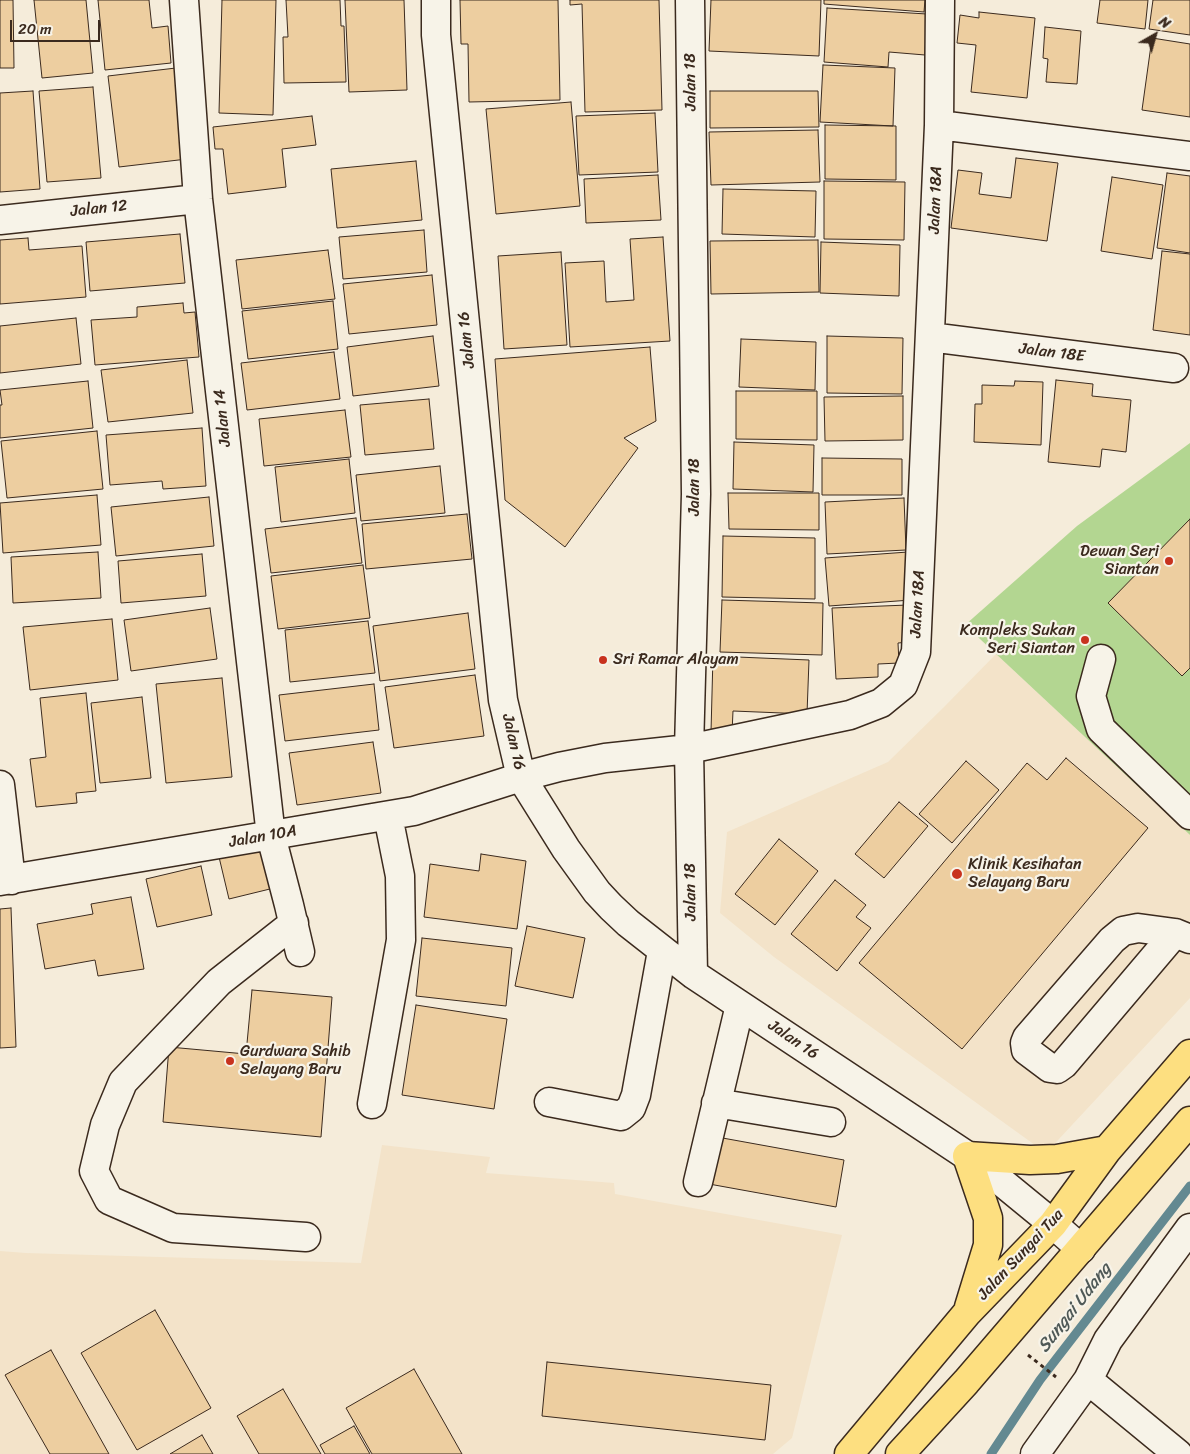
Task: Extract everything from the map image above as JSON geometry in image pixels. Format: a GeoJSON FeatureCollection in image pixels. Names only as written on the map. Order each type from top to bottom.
{"type":"FeatureCollection","features":[{"type":"Feature","properties":{"kind":"main road","name":"Jalan Sungai Tua"},"geometry":{"type":"LineString","coordinates":[[849,1454],[967,1313],[1053,1224],[1108,1150],[1190,1054]]}},
{"type":"Feature","properties":{"kind":"main road"},"geometry":{"type":"LineString","coordinates":[[900,1454],[1006,1336],[1190,1121]]}},
{"type":"Feature","properties":{"kind":"main road"},"geometry":{"type":"LineString","coordinates":[[967,1313],[988,1245],[988,1218],[967,1156],[1030,1160],[1057,1159],[1108,1150]]}},
{"type":"Feature","properties":{"kind":"street","name":"Jalan 14"},"geometry":{"type":"LineString","coordinates":[[184,0],[198,199],[271,836],[300,952]]}},
{"type":"Feature","properties":{"kind":"street","name":"Jalan 16"},"geometry":{"type":"LineString","coordinates":[[436,0],[436,35],[504,700],[521,777],[566,849],[597,892],[622,918],[693,974],[967,1156],[1053,1224],[1081,1249]]}},
{"type":"Feature","properties":{"kind":"street","name":"Jalan 18"},"geometry":{"type":"LineString","coordinates":[[690,0],[696,494],[689,749],[693,974]]}},
{"type":"Feature","properties":{"kind":"street","name":"Jalan 18A"},"geometry":{"type":"LineString","coordinates":[[521,777],[605,758],[689,749],[850,714],[881,703],[903,686],[916,652],[939,125],[940,0]]}},
{"type":"Feature","properties":{"kind":"street"},"geometry":{"type":"LineString","coordinates":[[939,125],[1190,156]]}},
{"type":"Feature","properties":{"kind":"street","name":"Jalan 12"},"geometry":{"type":"LineString","coordinates":[[0,220],[198,199]]}},
{"type":"Feature","properties":{"kind":"street","name":"Jalan 18E"},"geometry":{"type":"LineString","coordinates":[[930,337],[1174,368]]}},
{"type":"Feature","properties":{"kind":"street"},"geometry":{"type":"LineString","coordinates":[[1101,659],[1091,696],[1101,729],[1190,815]]}},
{"type":"Feature","properties":{"kind":"street","name":"Jalan 10A"},"geometry":{"type":"LineString","coordinates":[[6,880],[414,811],[521,777]]}},
{"type":"Feature","properties":{"kind":"street"},"geometry":{"type":"LineString","coordinates":[[0,785],[6,880]]}},
{"type":"Feature","properties":{"kind":"street"},"geometry":{"type":"LineString","coordinates":[[372,1104],[401,940],[400,876],[388,816]]}},
{"type":"Feature","properties":{"kind":"street"},"geometry":{"type":"LineString","coordinates":[[294,923],[219,982],[123,1082],[105,1125],[94,1171],[109,1200],[173,1228],[306,1237]]}},
{"type":"Feature","properties":{"kind":"street"},"geometry":{"type":"LineString","coordinates":[[1138,928],[1183,936],[1064,1064],[1057,1069],[1050,1068],[1026,1050],[1025,1043],[1027,1038],[1112,940],[1123,931],[1138,928]]}},
{"type":"Feature","properties":{"kind":"street"},"geometry":{"type":"LineString","coordinates":[[548,1102],[622,1116],[631,1108],[636,1095],[662,951]]}},
{"type":"Feature","properties":{"kind":"street"},"geometry":{"type":"LineString","coordinates":[[698,1182],[740,1005]]}},
{"type":"Feature","properties":{"kind":"street"},"geometry":{"type":"LineString","coordinates":[[716,1102],[831,1122]]}},
{"type":"Feature","properties":{"kind":"street"},"geometry":{"type":"LineString","coordinates":[[1035,1454],[1083,1388],[1108,1340],[1190,1228]]}},
{"type":"Feature","properties":{"kind":"street"},"geometry":{"type":"LineString","coordinates":[[1083,1388],[1178,1454]]}},
{"type":"Feature","properties":{"kind":"path"},"geometry":{"type":"LineString","coordinates":[[1006,1336],[1083,1388]]}},
{"type":"Feature","properties":{"kind":"shaded area","name":"Klinik Kesihatan Selayang Baru"},"geometry":{"type":"Polygon","coordinates":[[[996,654],[1190,835],[1190,998],[1046,1153],[774,957],[720,913],[727,832],[888,762],[996,654]]]}},
{"type":"Feature","properties":{"kind":"shaded area"},"geometry":{"type":"Polygon","coordinates":[[[382,1145],[490,1157],[486,1173],[614,1183],[615,1194],[842,1235],[792,1438],[773,1454],[0,1454],[0,1251],[361,1263],[382,1145]]]}},
{"type":"Feature","properties":{"kind":"green space","name":"Kompleks Sukan Seri Siantan"},"geometry":{"type":"Polygon","coordinates":[[[1190,443],[1190,835],[965,625],[1077,526],[1190,443]]]}},
{"type":"Feature","properties":{"kind":"building"},"geometry":{"type":"Polygon","coordinates":[[[0,0],[13,0],[14,68],[0,68],[0,0]]]}},
{"type":"Feature","properties":{"kind":"building"},"geometry":{"type":"Polygon","coordinates":[[[34,0],[86,0],[93,73],[42,78],[34,0]]]}},
{"type":"Feature","properties":{"kind":"building"},"geometry":{"type":"Polygon","coordinates":[[[98,0],[149,0],[152,28],[168,26],[171,63],[105,70],[98,0]]]}},
{"type":"Feature","properties":{"kind":"building"},"geometry":{"type":"Polygon","coordinates":[[[222,0],[276,0],[273,115],[219,113],[222,0]]]}},
{"type":"Feature","properties":{"kind":"building"},"geometry":{"type":"Polygon","coordinates":[[[286,0],[340,0],[341,26],[344,26],[346,82],[284,83],[283,37],[288,37],[286,0]]]}},
{"type":"Feature","properties":{"kind":"building"},"geometry":{"type":"Polygon","coordinates":[[[345,0],[404,0],[407,90],[349,92],[345,0]]]}},
{"type":"Feature","properties":{"kind":"building"},"geometry":{"type":"Polygon","coordinates":[[[460,0],[558,0],[560,100],[469,102],[468,44],[461,44],[460,0]]]}},
{"type":"Feature","properties":{"kind":"building"},"geometry":{"type":"Polygon","coordinates":[[[570,0],[659,0],[662,110],[585,112],[582,4],[570,5],[570,0]]]}},
{"type":"Feature","properties":{"kind":"building"},"geometry":{"type":"Polygon","coordinates":[[[711,0],[821,0],[819,56],[709,51],[711,0]]]}},
{"type":"Feature","properties":{"kind":"building"},"geometry":{"type":"Polygon","coordinates":[[[824,0],[925,0],[924,12],[824,4],[824,0]]]}},
{"type":"Feature","properties":{"kind":"building"},"geometry":{"type":"Polygon","coordinates":[[[1100,0],[1148,0],[1145,29],[1097,23],[1100,0]]]}},
{"type":"Feature","properties":{"kind":"building"},"geometry":{"type":"Polygon","coordinates":[[[1153,0],[1190,0],[1190,35],[1149,29],[1153,0]]]}},
{"type":"Feature","properties":{"kind":"building"},"geometry":{"type":"Polygon","coordinates":[[[827,8],[927,14],[925,55],[889,52],[888,67],[824,62],[827,8]]]}},
{"type":"Feature","properties":{"kind":"building"},"geometry":{"type":"Polygon","coordinates":[[[979,12],[1035,18],[1027,98],[971,92],[976,45],[957,43],[960,15],[979,18],[979,12]]]}},
{"type":"Feature","properties":{"kind":"building"},"geometry":{"type":"Polygon","coordinates":[[[1045,27],[1081,31],[1077,84],[1046,82],[1048,59],[1043,58],[1045,27]]]}},
{"type":"Feature","properties":{"kind":"building"},"geometry":{"type":"Polygon","coordinates":[[[1152,38],[1190,44],[1190,117],[1142,110],[1152,38]]]}},
{"type":"Feature","properties":{"kind":"building"},"geometry":{"type":"Polygon","coordinates":[[[823,65],[895,68],[893,126],[820,122],[823,65]]]}},
{"type":"Feature","properties":{"kind":"building"},"geometry":{"type":"Polygon","coordinates":[[[176,68],[187,159],[119,167],[108,76],[176,68]]]}},
{"type":"Feature","properties":{"kind":"building"},"geometry":{"type":"Polygon","coordinates":[[[93,87],[101,178],[47,182],[39,91],[93,87]]]}},
{"type":"Feature","properties":{"kind":"building"},"geometry":{"type":"Polygon","coordinates":[[[33,91],[40,189],[0,192],[0,93],[33,91]]]}},
{"type":"Feature","properties":{"kind":"building"},"geometry":{"type":"Polygon","coordinates":[[[710,91],[818,91],[819,127],[710,128],[710,91]]]}},
{"type":"Feature","properties":{"kind":"building"},"geometry":{"type":"Polygon","coordinates":[[[571,102],[580,206],[496,214],[486,109],[571,102]]]}},
{"type":"Feature","properties":{"kind":"building"},"geometry":{"type":"Polygon","coordinates":[[[655,113],[658,172],[579,175],[576,116],[655,113]]]}},
{"type":"Feature","properties":{"kind":"building"},"geometry":{"type":"Polygon","coordinates":[[[312,116],[316,145],[282,149],[286,187],[228,194],[223,149],[215,149],[213,127],[312,116]]]}},
{"type":"Feature","properties":{"kind":"building"},"geometry":{"type":"Polygon","coordinates":[[[825,125],[896,126],[896,180],[825,179],[825,125]]]}},
{"type":"Feature","properties":{"kind":"building"},"geometry":{"type":"Polygon","coordinates":[[[818,130],[820,182],[711,185],[709,132],[818,130]]]}},
{"type":"Feature","properties":{"kind":"building"},"geometry":{"type":"Polygon","coordinates":[[[1016,158],[1058,163],[1047,241],[951,228],[958,170],[982,173],[979,194],[1011,198],[1016,158]]]}},
{"type":"Feature","properties":{"kind":"building"},"geometry":{"type":"Polygon","coordinates":[[[416,161],[422,220],[337,228],[331,169],[416,161]]]}},
{"type":"Feature","properties":{"kind":"building"},"geometry":{"type":"Polygon","coordinates":[[[1167,173],[1190,176],[1190,253],[1157,248],[1167,173]]]}},
{"type":"Feature","properties":{"kind":"building"},"geometry":{"type":"Polygon","coordinates":[[[658,175],[661,220],[586,223],[584,179],[658,175]]]}},
{"type":"Feature","properties":{"kind":"building"},"geometry":{"type":"Polygon","coordinates":[[[1112,177],[1163,185],[1152,259],[1101,251],[1112,177]]]}},
{"type":"Feature","properties":{"kind":"building"},"geometry":{"type":"Polygon","coordinates":[[[824,181],[905,182],[904,240],[824,239],[824,181]]]}},
{"type":"Feature","properties":{"kind":"building"},"geometry":{"type":"Polygon","coordinates":[[[723,189],[816,191],[815,237],[722,234],[723,189]]]}},
{"type":"Feature","properties":{"kind":"building"},"geometry":{"type":"Polygon","coordinates":[[[424,230],[427,272],[343,279],[339,237],[424,230]]]}},
{"type":"Feature","properties":{"kind":"building"},"geometry":{"type":"Polygon","coordinates":[[[180,234],[185,283],[90,291],[86,242],[180,234]]]}},
{"type":"Feature","properties":{"kind":"building"},"geometry":{"type":"Polygon","coordinates":[[[663,237],[670,341],[570,347],[565,263],[604,261],[606,302],[634,300],[630,239],[663,237]]]}},
{"type":"Feature","properties":{"kind":"building"},"geometry":{"type":"Polygon","coordinates":[[[28,238],[29,250],[82,246],[86,297],[0,304],[0,240],[28,238]]]}},
{"type":"Feature","properties":{"kind":"building"},"geometry":{"type":"Polygon","coordinates":[[[818,240],[819,292],[711,294],[710,241],[818,240]]]}},
{"type":"Feature","properties":{"kind":"building"},"geometry":{"type":"Polygon","coordinates":[[[821,242],[900,245],[899,296],[820,293],[821,242]]]}},
{"type":"Feature","properties":{"kind":"building"},"geometry":{"type":"Polygon","coordinates":[[[328,250],[335,299],[242,309],[236,260],[328,250]]]}},
{"type":"Feature","properties":{"kind":"building"},"geometry":{"type":"Polygon","coordinates":[[[1162,251],[1190,254],[1190,335],[1153,330],[1162,251]]]}},
{"type":"Feature","properties":{"kind":"building"},"geometry":{"type":"Polygon","coordinates":[[[561,252],[567,345],[504,349],[498,256],[561,252]]]}},
{"type":"Feature","properties":{"kind":"building"},"geometry":{"type":"Polygon","coordinates":[[[432,275],[437,325],[349,334],[343,284],[432,275]]]}},
{"type":"Feature","properties":{"kind":"building"},"geometry":{"type":"Polygon","coordinates":[[[333,301],[338,349],[248,359],[242,311],[333,301]]]}},
{"type":"Feature","properties":{"kind":"building"},"geometry":{"type":"Polygon","coordinates":[[[183,303],[184,313],[195,312],[199,357],[95,365],[91,320],[137,317],[137,307],[183,303]]]}},
{"type":"Feature","properties":{"kind":"building"},"geometry":{"type":"Polygon","coordinates":[[[76,318],[81,364],[0,373],[0,326],[76,318]]]}},
{"type":"Feature","properties":{"kind":"building"},"geometry":{"type":"Polygon","coordinates":[[[433,336],[439,386],[353,396],[347,347],[433,336]]]}},
{"type":"Feature","properties":{"kind":"building"},"geometry":{"type":"Polygon","coordinates":[[[827,336],[903,338],[902,394],[827,393],[827,336]]]}},
{"type":"Feature","properties":{"kind":"building"},"geometry":{"type":"Polygon","coordinates":[[[741,339],[816,342],[815,390],[739,387],[741,339]]]}},
{"type":"Feature","properties":{"kind":"building"},"geometry":{"type":"Polygon","coordinates":[[[650,347],[656,421],[624,438],[638,448],[565,547],[505,500],[495,359],[650,347]]]}},
{"type":"Feature","properties":{"kind":"building"},"geometry":{"type":"Polygon","coordinates":[[[334,352],[340,399],[247,410],[241,363],[334,352]]]}},
{"type":"Feature","properties":{"kind":"building"},"geometry":{"type":"Polygon","coordinates":[[[187,360],[193,413],[108,422],[101,370],[187,360]]]}},
{"type":"Feature","properties":{"kind":"building"},"geometry":{"type":"Polygon","coordinates":[[[1056,380],[1093,384],[1092,396],[1131,400],[1126,452],[1102,449],[1100,467],[1048,462],[1056,380]]]}},
{"type":"Feature","properties":{"kind":"building"},"geometry":{"type":"Polygon","coordinates":[[[88,381],[93,428],[0,438],[0,405],[2,405],[0,390],[88,381]]]}},
{"type":"Feature","properties":{"kind":"building"},"geometry":{"type":"Polygon","coordinates":[[[1015,381],[1043,382],[1041,445],[974,442],[975,404],[982,404],[982,385],[1014,386],[1015,381]]]}},
{"type":"Feature","properties":{"kind":"building"},"geometry":{"type":"Polygon","coordinates":[[[736,391],[817,391],[817,440],[736,439],[736,391]]]}},
{"type":"Feature","properties":{"kind":"building"},"geometry":{"type":"Polygon","coordinates":[[[903,396],[903,440],[825,441],[824,397],[903,396]]]}},
{"type":"Feature","properties":{"kind":"building"},"geometry":{"type":"Polygon","coordinates":[[[429,399],[434,449],[365,455],[360,405],[429,399]]]}},
{"type":"Feature","properties":{"kind":"building"},"geometry":{"type":"Polygon","coordinates":[[[345,410],[351,457],[264,466],[259,419],[345,410]]]}},
{"type":"Feature","properties":{"kind":"building"},"geometry":{"type":"Polygon","coordinates":[[[202,428],[206,486],[163,489],[162,481],[110,485],[106,435],[202,428]]]}},
{"type":"Feature","properties":{"kind":"building"},"geometry":{"type":"Polygon","coordinates":[[[97,431],[103,489],[7,498],[1,441],[97,431]]]}},
{"type":"Feature","properties":{"kind":"building"},"geometry":{"type":"Polygon","coordinates":[[[734,442],[814,445],[813,492],[733,489],[734,442]]]}},
{"type":"Feature","properties":{"kind":"building"},"geometry":{"type":"Polygon","coordinates":[[[822,458],[902,459],[902,495],[822,495],[822,458]]]}},
{"type":"Feature","properties":{"kind":"building"},"geometry":{"type":"Polygon","coordinates":[[[349,459],[355,513],[281,522],[275,467],[349,459]]]}},
{"type":"Feature","properties":{"kind":"building"},"geometry":{"type":"Polygon","coordinates":[[[440,466],[445,513],[361,521],[356,475],[440,466]]]}},
{"type":"Feature","properties":{"kind":"building"},"geometry":{"type":"Polygon","coordinates":[[[728,493],[819,493],[819,530],[729,529],[728,493]]]}},
{"type":"Feature","properties":{"kind":"building"},"geometry":{"type":"Polygon","coordinates":[[[97,495],[101,545],[3,553],[0,503],[97,495]]]}},
{"type":"Feature","properties":{"kind":"building"},"geometry":{"type":"Polygon","coordinates":[[[209,497],[214,546],[116,556],[111,507],[209,497]]]}},
{"type":"Feature","properties":{"kind":"building"},"geometry":{"type":"Polygon","coordinates":[[[904,498],[906,550],[827,554],[825,502],[904,498]]]}},
{"type":"Feature","properties":{"kind":"building"},"geometry":{"type":"Polygon","coordinates":[[[467,514],[472,559],[366,569],[362,524],[467,514]]]}},
{"type":"Feature","properties":{"kind":"building"},"geometry":{"type":"Polygon","coordinates":[[[356,518],[362,563],[271,573],[265,529],[356,518]]]}},
{"type":"Feature","properties":{"kind":"building","name":"Dewan Seri Siantan"},"geometry":{"type":"Polygon","coordinates":[[[1190,519],[1190,668],[1182,676],[1108,603],[1190,519]]]}},
{"type":"Feature","properties":{"kind":"building"},"geometry":{"type":"Polygon","coordinates":[[[723,536],[815,538],[815,599],[722,597],[723,536]]]}},
{"type":"Feature","properties":{"kind":"building"},"geometry":{"type":"Polygon","coordinates":[[[98,552],[101,598],[13,603],[11,557],[98,552]]]}},
{"type":"Feature","properties":{"kind":"building"},"geometry":{"type":"Polygon","coordinates":[[[908,552],[911,600],[829,606],[825,558],[908,552]]]}},
{"type":"Feature","properties":{"kind":"building"},"geometry":{"type":"Polygon","coordinates":[[[202,554],[206,596],[121,603],[118,561],[202,554]]]}},
{"type":"Feature","properties":{"kind":"building"},"geometry":{"type":"Polygon","coordinates":[[[363,565],[370,618],[278,629],[271,576],[363,565]]]}},
{"type":"Feature","properties":{"kind":"building"},"geometry":{"type":"Polygon","coordinates":[[[722,600],[823,603],[822,655],[720,652],[722,600]]]}},
{"type":"Feature","properties":{"kind":"building"},"geometry":{"type":"Polygon","coordinates":[[[908,605],[910,642],[898,643],[899,663],[878,664],[878,677],[836,679],[832,608],[908,605]]]}},
{"type":"Feature","properties":{"kind":"building"},"geometry":{"type":"Polygon","coordinates":[[[210,608],[217,659],[131,671],[124,620],[210,608]]]}},
{"type":"Feature","properties":{"kind":"building"},"geometry":{"type":"Polygon","coordinates":[[[468,613],[475,669],[380,681],[373,626],[468,613]]]}},
{"type":"Feature","properties":{"kind":"building"},"geometry":{"type":"Polygon","coordinates":[[[112,619],[118,680],[30,690],[23,627],[112,619]]]}},
{"type":"Feature","properties":{"kind":"building"},"geometry":{"type":"Polygon","coordinates":[[[368,621],[375,673],[290,682],[285,630],[368,621]]]}},
{"type":"Feature","properties":{"kind":"building"},"geometry":{"type":"Polygon","coordinates":[[[713,656],[809,660],[807,714],[733,711],[732,733],[711,732],[713,656]]]}},
{"type":"Feature","properties":{"kind":"building"},"geometry":{"type":"Polygon","coordinates":[[[475,675],[484,736],[394,748],[385,687],[475,675]]]}},
{"type":"Feature","properties":{"kind":"building"},"geometry":{"type":"Polygon","coordinates":[[[222,678],[232,777],[166,783],[156,684],[222,678]]]}},
{"type":"Feature","properties":{"kind":"building"},"geometry":{"type":"Polygon","coordinates":[[[374,684],[379,730],[285,741],[279,695],[374,684]]]}},
{"type":"Feature","properties":{"kind":"building"},"geometry":{"type":"Polygon","coordinates":[[[86,693],[96,791],[76,793],[77,803],[36,807],[30,759],[46,757],[40,698],[86,693]]]}},
{"type":"Feature","properties":{"kind":"building"},"geometry":{"type":"Polygon","coordinates":[[[142,697],[151,778],[100,783],[91,703],[142,697]]]}},
{"type":"Feature","properties":{"kind":"building"},"geometry":{"type":"Polygon","coordinates":[[[373,742],[381,793],[297,805],[289,753],[373,742]]]}},
{"type":"Feature","properties":{"kind":"building"},"geometry":{"type":"Polygon","coordinates":[[[1066,758],[1148,828],[962,1049],[859,963],[1027,763],[1047,780],[1066,758]]]}},
{"type":"Feature","properties":{"kind":"building"},"geometry":{"type":"Polygon","coordinates":[[[966,761],[999,790],[952,843],[919,814],[966,761]]]}},
{"type":"Feature","properties":{"kind":"building"},"geometry":{"type":"Polygon","coordinates":[[[899,802],[928,826],[884,878],[855,854],[899,802]]]}},
{"type":"Feature","properties":{"kind":"building"},"geometry":{"type":"Polygon","coordinates":[[[779,839],[818,871],[775,925],[735,894],[779,839]]]}},
{"type":"Feature","properties":{"kind":"building"},"geometry":{"type":"Polygon","coordinates":[[[264,847],[274,888],[229,899],[219,857],[264,847]]]}},
{"type":"Feature","properties":{"kind":"building"},"geometry":{"type":"Polygon","coordinates":[[[481,854],[526,861],[517,929],[424,917],[430,864],[479,871],[481,854]]]}},
{"type":"Feature","properties":{"kind":"building"},"geometry":{"type":"Polygon","coordinates":[[[201,866],[212,915],[157,927],[146,879],[201,866]]]}},
{"type":"Feature","properties":{"kind":"building"},"geometry":{"type":"Polygon","coordinates":[[[835,880],[866,905],[856,917],[871,928],[837,971],[791,934],[835,880]]]}},
{"type":"Feature","properties":{"kind":"building"},"geometry":{"type":"Polygon","coordinates":[[[131,897],[144,969],[98,976],[95,960],[45,969],[37,924],[93,914],[91,904],[131,897]]]}},
{"type":"Feature","properties":{"kind":"building"},"geometry":{"type":"Polygon","coordinates":[[[11,908],[16,1047],[0,1048],[0,909],[11,908]]]}},
{"type":"Feature","properties":{"kind":"building"},"geometry":{"type":"Polygon","coordinates":[[[527,926],[585,938],[573,998],[515,986],[527,926]]]}},
{"type":"Feature","properties":{"kind":"building"},"geometry":{"type":"Polygon","coordinates":[[[422,938],[512,948],[506,1006],[416,996],[422,938]]]}},
{"type":"Feature","properties":{"kind":"building"},"geometry":{"type":"Polygon","coordinates":[[[252,990],[332,997],[321,1137],[163,1122],[169,1047],[246,1054],[252,990]]]}},
{"type":"Feature","properties":{"kind":"building"},"geometry":{"type":"Polygon","coordinates":[[[416,1005],[507,1019],[494,1109],[402,1095],[416,1005]]]}},
{"type":"Feature","properties":{"kind":"building"},"geometry":{"type":"Polygon","coordinates":[[[717,1137],[844,1160],[836,1207],[709,1184],[717,1137]]]}},
{"type":"Feature","properties":{"kind":"building"},"geometry":{"type":"Polygon","coordinates":[[[155,1310],[211,1408],[137,1450],[81,1353],[155,1310]]]}},
{"type":"Feature","properties":{"kind":"building"},"geometry":{"type":"Polygon","coordinates":[[[51,1350],[109,1454],[50,1454],[5,1375],[51,1350]]]}},
{"type":"Feature","properties":{"kind":"building"},"geometry":{"type":"Polygon","coordinates":[[[547,1362],[771,1385],[765,1440],[542,1416],[547,1362]]]}},
{"type":"Feature","properties":{"kind":"building"},"geometry":{"type":"Polygon","coordinates":[[[414,1369],[462,1454],[372,1454],[346,1408],[414,1369]]]}},
{"type":"Feature","properties":{"kind":"building"},"geometry":{"type":"Polygon","coordinates":[[[283,1389],[321,1454],[259,1454],[237,1416],[283,1389]]]}},
{"type":"Feature","properties":{"kind":"building"},"geometry":{"type":"Polygon","coordinates":[[[354,1426],[370,1454],[325,1454],[320,1445],[354,1426]]]}},
{"type":"Feature","properties":{"kind":"building"},"geometry":{"type":"Polygon","coordinates":[[[202,1435],[213,1454],[170,1454],[202,1435]]]}},
{"type":"Feature","properties":{"kind":"waterway","name":"Sungai Udang"},"geometry":{"type":"LineString","coordinates":[[991,1454],[1040,1380],[1190,1186]]}},
{"type":"Feature","properties":{"kind":"place","name":"Dewan Seri Siantan"},"geometry":{"type":"Point","coordinates":[1169,561]}},
{"type":"Feature","properties":{"kind":"place","name":"Kompleks Sukan Seri Siantan"},"geometry":{"type":"Point","coordinates":[1085,640]}},
{"type":"Feature","properties":{"kind":"place","name":"Sri Ramar Alayam"},"geometry":{"type":"Point","coordinates":[603,660]}},
{"type":"Feature","properties":{"kind":"place","name":"Klinik Kesihatan Selayang Baru"},"geometry":{"type":"Point","coordinates":[957,874]}},
{"type":"Feature","properties":{"kind":"place","name":"Gurdwara Sahib Selayang Baru"},"geometry":{"type":"Point","coordinates":[230,1061]}}]}
